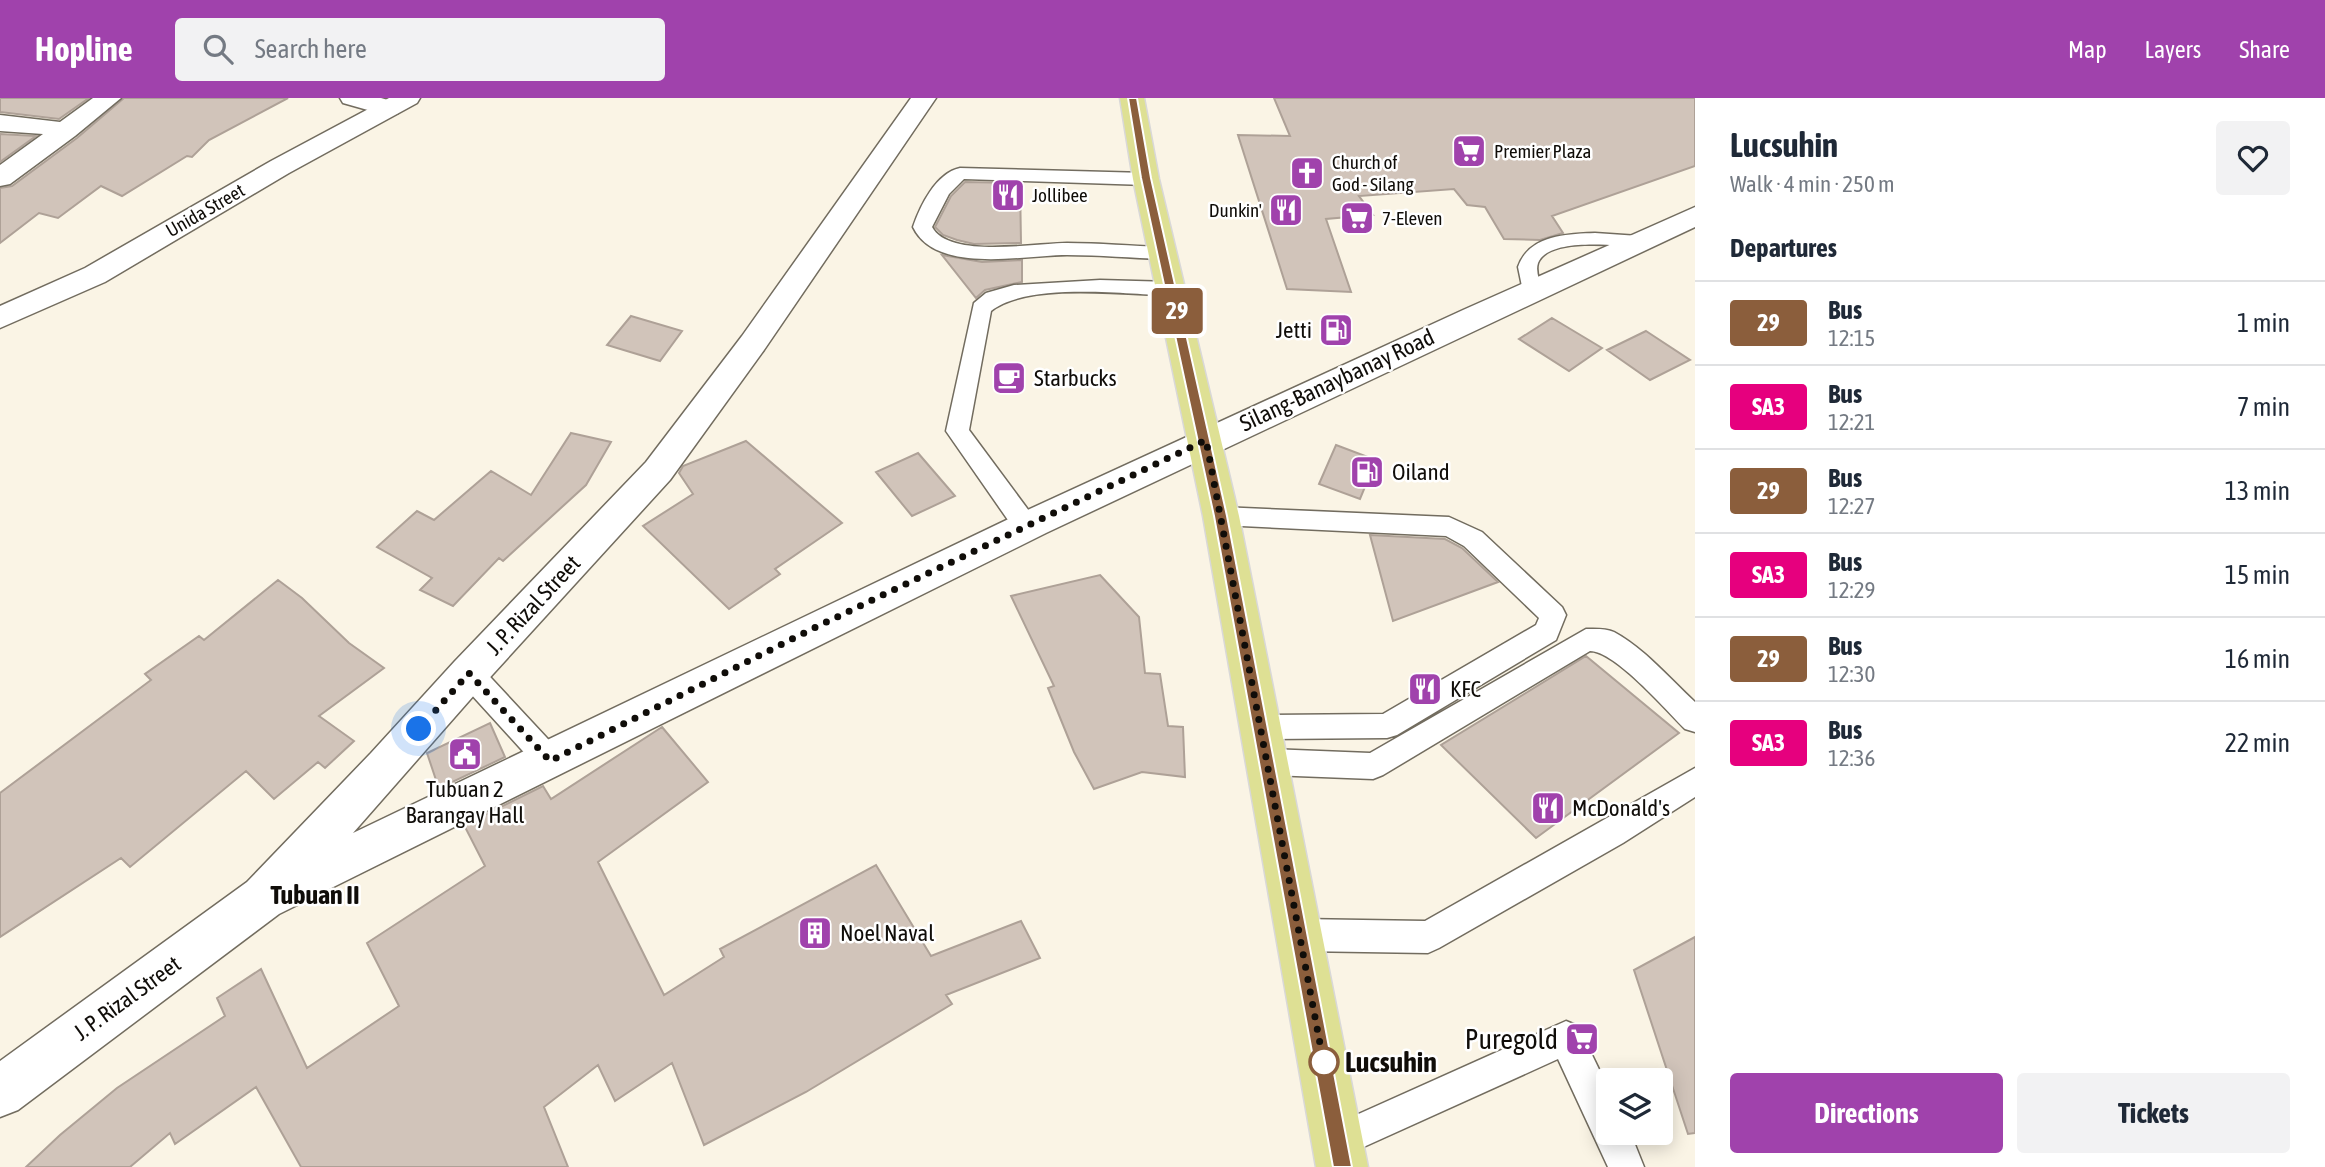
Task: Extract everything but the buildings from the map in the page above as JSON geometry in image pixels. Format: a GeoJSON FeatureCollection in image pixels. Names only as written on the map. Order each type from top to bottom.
{"type":"FeatureCollection","features":[{"type":"Feature","properties":{"kind":"main road"},"geometry":{"type":"LineString","coordinates":[[0,178],[109,98]]}},
{"type":"Feature","properties":{"kind":"main road"},"geometry":{"type":"LineString","coordinates":[[352,98],[399,103]]}},
{"type":"Feature","properties":{"kind":"main road","name":"J. P. Rizal Street"},"geometry":{"type":"LineString","coordinates":[[0,1091],[263,898],[376,778],[469,673],[658,471],[753,343],[924,98]]}},
{"type":"Feature","properties":{"kind":"main road"},"geometry":{"type":"LineString","coordinates":[[1132,98],[1146,178],[1221,516],[1340,1154]]}},
{"type":"Feature","properties":{"kind":"main road","name":"Unida Street"},"geometry":{"type":"LineString","coordinates":[[0,318],[95,275],[280,167],[399,103]]}},
{"type":"Feature","properties":{"kind":"main road"},"geometry":{"type":"LineString","coordinates":[[0,123],[51,127],[66,131]]}},
{"type":"Feature","properties":{"kind":"main road","name":"Silang-Banaybanay Road"},"geometry":{"type":"LineString","coordinates":[[263,898],[550,761],[1206,440],[1695,216]]}},
{"type":"Feature","properties":{"kind":"lane"},"geometry":{"type":"LineString","coordinates":[[1146,178],[960,173],[951,178],[923,219],[923,230],[941,246],[957,250],[1020,253],[1049,249],[1164,253]]}},
{"type":"Feature","properties":{"kind":"lane"},"geometry":{"type":"LineString","coordinates":[[1026,526],[957,431],[983,304],[995,296],[1013,291],[1053,287],[1172,289]]}},
{"type":"Feature","properties":{"kind":"lane"},"geometry":{"type":"LineString","coordinates":[[1221,516],[1448,527],[1473,539],[1553,615],[1548,632],[1387,726],[1265,745]]}},
{"type":"Feature","properties":{"kind":"lane"},"geometry":{"type":"LineString","coordinates":[[1265,745],[1373,766],[1586,640],[1604,640],[1624,653],[1695,720]]}},
{"type":"Feature","properties":{"kind":"lane"},"geometry":{"type":"LineString","coordinates":[[469,673],[550,761]]}},
{"type":"Feature","properties":{"kind":"lane"},"geometry":{"type":"LineString","coordinates":[[1300,935],[1427,937],[1612,833],[1695,781]]}},
{"type":"Feature","properties":{"kind":"lane"},"geometry":{"type":"LineString","coordinates":[[1340,1154],[1566,1038],[1596,1099]]}},
{"type":"Feature","properties":{"kind":"lane"},"geometry":{"type":"LineString","coordinates":[[1617,1145],[1626,1167]]}},
{"type":"Feature","properties":{"kind":"bus line","name":"29"},"geometry":{"type":"LineString","coordinates":[[1132,98],[1146,178],[1221,516],[1342,1167]]}},
{"type":"Feature","properties":{"kind":"place","name":"Premier Plaza"},"geometry":{"type":"Point","coordinates":[1469,151]}},
{"type":"Feature","properties":{"kind":"place","name":"Church of God - Silang"},"geometry":{"type":"Point","coordinates":[1307,173]}},
{"type":"Feature","properties":{"kind":"place","name":"Jollibee"},"geometry":{"type":"Point","coordinates":[1008,195]}},
{"type":"Feature","properties":{"kind":"place","name":"Dunkin'"},"geometry":{"type":"Point","coordinates":[1286,210]}},
{"type":"Feature","properties":{"kind":"place","name":"7-Eleven"},"geometry":{"type":"Point","coordinates":[1357,218]}},
{"type":"Feature","properties":{"kind":"place","name":"Jetti"},"geometry":{"type":"Point","coordinates":[1336,330]}},
{"type":"Feature","properties":{"kind":"place","name":"Starbucks"},"geometry":{"type":"Point","coordinates":[1009,378]}},
{"type":"Feature","properties":{"kind":"place","name":"Oiland"},"geometry":{"type":"Point","coordinates":[1367,472]}},
{"type":"Feature","properties":{"kind":"place","name":"KFC"},"geometry":{"type":"Point","coordinates":[1425,689]}},
{"type":"Feature","properties":{"kind":"place","name":"Tubuan 2 Barangay Hall"},"geometry":{"type":"Point","coordinates":[465,754]}},
{"type":"Feature","properties":{"kind":"place","name":"McDonald's"},"geometry":{"type":"Point","coordinates":[1548,808]}},
{"type":"Feature","properties":{"kind":"place","name":"Noel Naval"},"geometry":{"type":"Point","coordinates":[815,933]}},
{"type":"Feature","properties":{"kind":"place","name":"Puregold"},"geometry":{"type":"Point","coordinates":[1582,1039]}},
{"type":"Feature","properties":{"kind":"place","name":"Lucsuhin"},"geometry":{"type":"Point","coordinates":[1324,1062]}},
{"type":"Feature","properties":{"kind":"district","name":"Tubuan II"},"geometry":{"type":"Point","coordinates":[315,895]}},
{"type":"Feature","properties":{"kind":"route"},"geometry":{"type":"LineString","coordinates":[[419,729],[469,673],[550,761],[812,629],[1206,440],[1325,1070],[1324,1062]]}}]}
